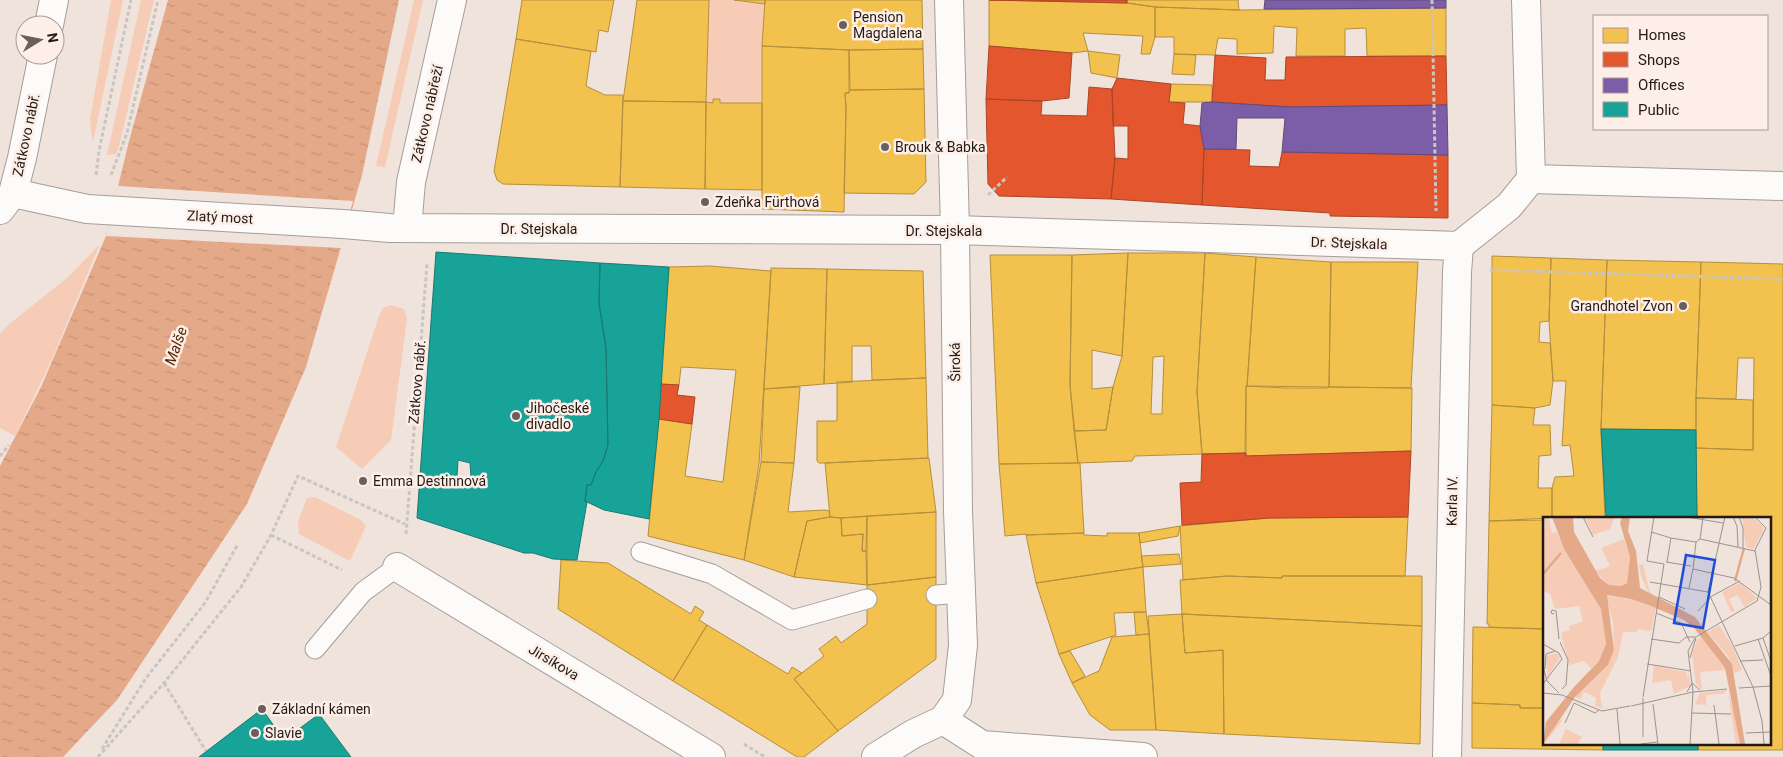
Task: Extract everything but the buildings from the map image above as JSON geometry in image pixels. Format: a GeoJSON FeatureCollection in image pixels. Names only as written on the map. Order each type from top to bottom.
{"type":"FeatureCollection","features":[{"type":"Feature","properties":{"kind":"street"},"geometry":{"type":"LineString","coordinates":[[51,15],[54,0]]}},
{"type":"Feature","properties":{"kind":"street","name":"Zátkovo nábřeží"},"geometry":{"type":"LineString","coordinates":[[418,228],[411,182],[452,0]]}},
{"type":"Feature","properties":{"kind":"street","name":"Široká"},"geometry":{"type":"LineString","coordinates":[[943,720],[956,700],[963,645],[949,594],[958,512],[955,230],[949,0]]}},
{"type":"Feature","properties":{"kind":"street"},"geometry":{"type":"LineString","coordinates":[[1459,246],[1509,206],[1531,179],[1526,0]]}},
{"type":"Feature","properties":{"kind":"street","name":"Zátkovo nábř."},"geometry":{"type":"LineString","coordinates":[[6,202],[22,158],[41,65]]}},
{"type":"Feature","properties":{"kind":"street"},"geometry":{"type":"LineString","coordinates":[[1531,179],[1783,186]]}},
{"type":"Feature","properties":{"kind":"street","name":"Zlatý most"},"geometry":{"type":"LineString","coordinates":[[6,202],[112,211],[348,224],[366,227],[418,228]]}},
{"type":"Feature","properties":{"kind":"street","name":"Dr. Stejskala"},"geometry":{"type":"LineString","coordinates":[[418,228],[955,230],[1459,246]]}},
{"type":"Feature","properties":{"kind":"street","name":"Karla IV."},"geometry":{"type":"LineString","coordinates":[[1447,757],[1459,246]]}},
{"type":"Feature","properties":{"kind":"street","name":"Jirsíkova"},"geometry":{"type":"LineString","coordinates":[[397,567],[711,757]]}},
{"type":"Feature","properties":{"kind":"street"},"geometry":{"type":"LineString","coordinates":[[876,757],[913,734],[943,720],[982,745],[1143,757]]}},
{"type":"Feature","properties":{"kind":"lane"},"geometry":{"type":"LineString","coordinates":[[641,552],[712,574],[792,620],[867,599]]}},
{"type":"Feature","properties":{"kind":"lane"},"geometry":{"type":"LineString","coordinates":[[315,649],[363,592],[397,567]]}},
{"type":"Feature","properties":{"kind":"path"},"geometry":{"type":"LineString","coordinates":[[96,178],[99,151],[131,0]]}},
{"type":"Feature","properties":{"kind":"path"},"geometry":{"type":"LineString","coordinates":[[111,176],[127,133],[158,0]]}},
{"type":"Feature","properties":{"kind":"path"},"geometry":{"type":"LineString","coordinates":[[1432,0],[1436,218]]}},
{"type":"Feature","properties":{"kind":"path"},"geometry":{"type":"LineString","coordinates":[[994,190],[1007,177]]}},
{"type":"Feature","properties":{"kind":"path","name":"Zátkovo nábř."},"geometry":{"type":"LineString","coordinates":[[271,536],[298,476],[405,524],[427,256]]}},
{"type":"Feature","properties":{"kind":"path"},"geometry":{"type":"LineString","coordinates":[[1492,270],[1783,279]]}},
{"type":"Feature","properties":{"kind":"path"},"geometry":{"type":"LineString","coordinates":[[0,456],[9,445]]}},
{"type":"Feature","properties":{"kind":"path"},"geometry":{"type":"LineString","coordinates":[[98,757],[164,682],[241,587],[271,536],[349,573]]}},
{"type":"Feature","properties":{"kind":"path"},"geometry":{"type":"LineString","coordinates":[[98,757],[146,678],[205,603],[238,544]]}},
{"type":"Feature","properties":{"kind":"path"},"geometry":{"type":"LineString","coordinates":[[164,682],[206,751]]}},
{"type":"Feature","properties":{"kind":"shaded area"},"geometry":{"type":"Polygon","coordinates":[[[111,0],[123,0],[93,142],[90,119],[111,0]]]}},
{"type":"Feature","properties":{"kind":"shaded area"},"geometry":{"type":"Polygon","coordinates":[[[141,0],[154,0],[119,146],[116,154],[107,155],[141,0]]]}},
{"type":"Feature","properties":{"kind":"shaded area"},"geometry":{"type":"Polygon","coordinates":[[[414,0],[423,0],[385,167],[376,166],[414,0]]]}},
{"type":"Feature","properties":{"kind":"shaded area"},"geometry":{"type":"Polygon","coordinates":[[[709,0],[734,0],[765,4],[761,103],[720,103],[713,99],[713,103],[706,102],[709,0]]]}},
{"type":"Feature","properties":{"kind":"shaded area"},"geometry":{"type":"Polygon","coordinates":[[[100,244],[52,359],[15,436],[0,428],[0,334],[8,325],[67,278],[100,244]]]}},
{"type":"Feature","properties":{"kind":"shaded area"},"geometry":{"type":"Polygon","coordinates":[[[391,305],[404,309],[407,319],[391,440],[362,469],[336,447],[379,316],[383,308],[391,305]]]}},
{"type":"Feature","properties":{"kind":"shaded area"},"geometry":{"type":"Polygon","coordinates":[[[315,497],[361,520],[366,526],[350,561],[299,534],[298,521],[307,498],[315,497]]]}},
{"type":"Feature","properties":{"kind":"water","name":"Malše"},"geometry":{"type":"Polygon","coordinates":[[[168,0],[399,0],[362,175],[306,367],[247,504],[117,700],[63,757],[0,757],[0,466],[41,387],[106,236],[129,141],[168,0]]]}},
{"type":"Feature","properties":{"kind":"pier"},"geometry":{"type":"Polygon","coordinates":[[[118,186],[353,201],[341,248],[106,236],[118,186]]]}},
{"type":"Feature","properties":{"kind":"place","name":"Pension Magdalena"},"geometry":{"type":"Point","coordinates":[843,25]}},
{"type":"Feature","properties":{"kind":"place","name":"Brouk & Babka"},"geometry":{"type":"Point","coordinates":[885,147]}},
{"type":"Feature","properties":{"kind":"place","name":"Zdeňka Fürthová"},"geometry":{"type":"Point","coordinates":[705,202]}},
{"type":"Feature","properties":{"kind":"place","name":"Grandhotel Zvon"},"geometry":{"type":"Point","coordinates":[1683,306]}},
{"type":"Feature","properties":{"kind":"place","name":"Jihočeské divadlo"},"geometry":{"type":"Point","coordinates":[516,416]}},
{"type":"Feature","properties":{"kind":"place","name":"Emma Destinnová"},"geometry":{"type":"Point","coordinates":[363,481]}},
{"type":"Feature","properties":{"kind":"place","name":"Základní kámen"},"geometry":{"type":"Point","coordinates":[262,709]}},
{"type":"Feature","properties":{"kind":"place","name":"Slavie"},"geometry":{"type":"Point","coordinates":[255,733]}}]}
